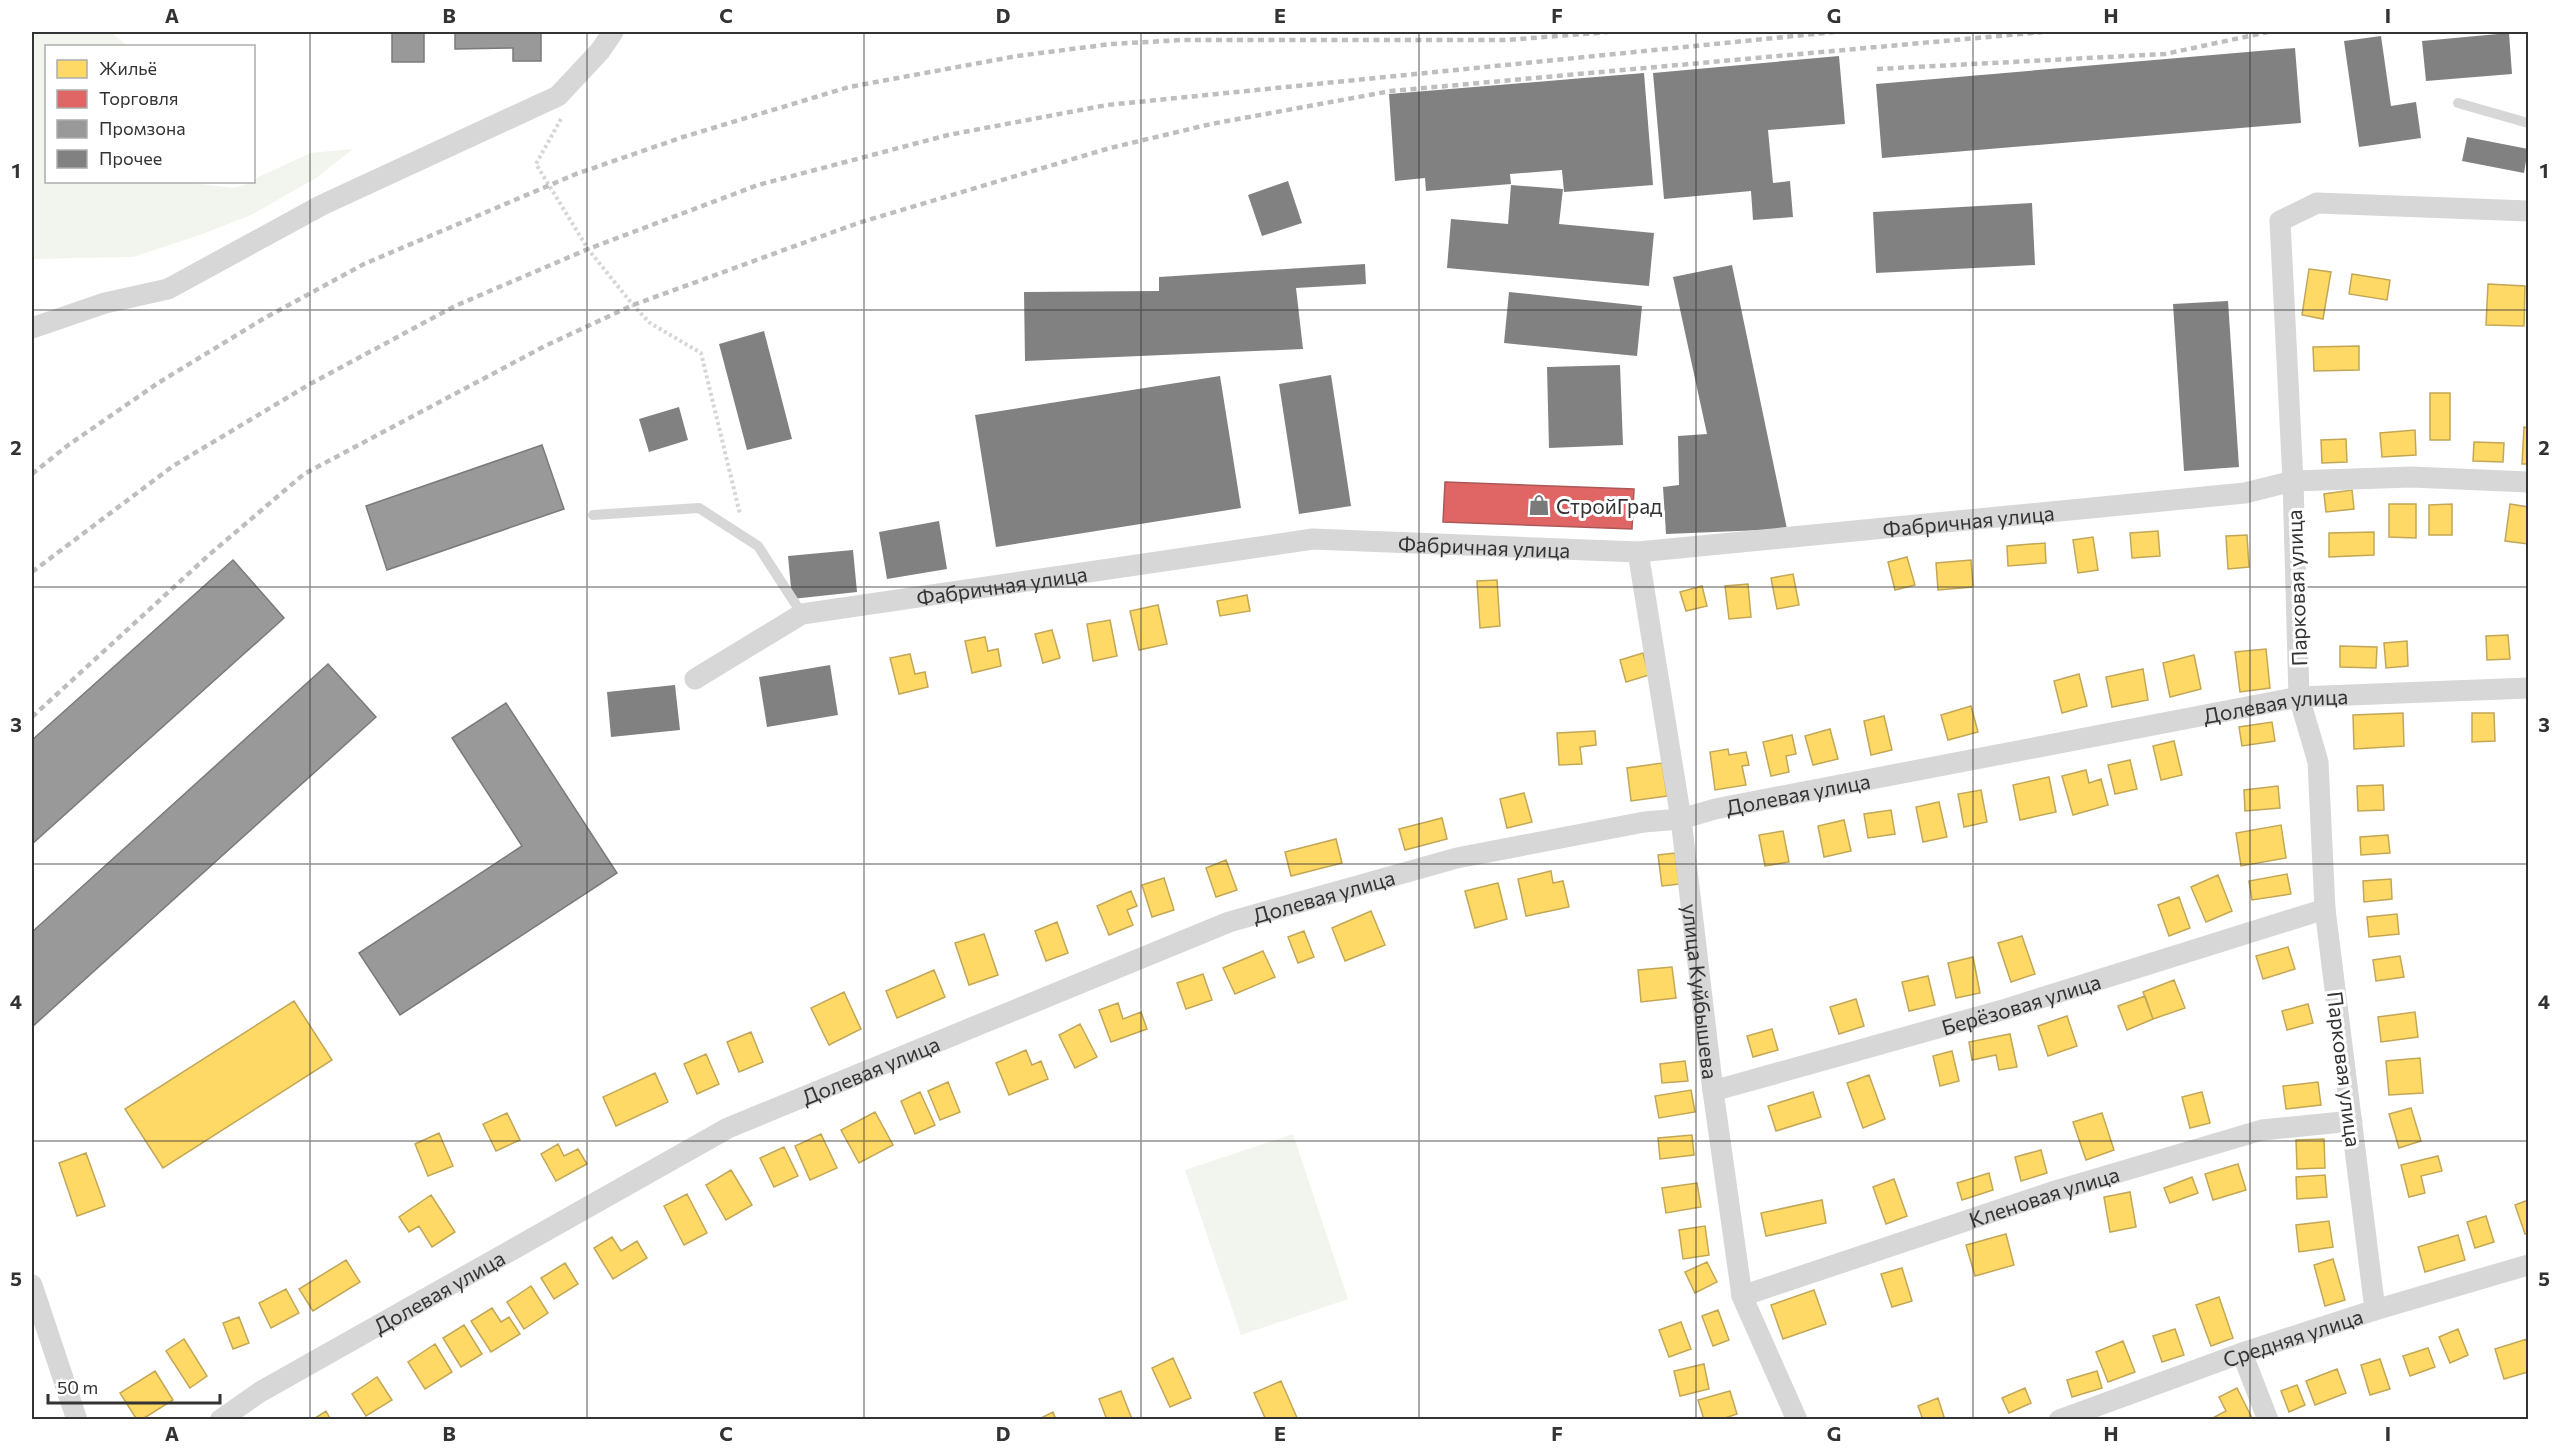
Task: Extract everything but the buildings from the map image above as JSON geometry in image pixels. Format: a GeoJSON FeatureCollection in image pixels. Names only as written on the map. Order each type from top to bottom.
{"type":"FeatureCollection","features":[{"type":"Feature","properties":{"kind":"street"},"geometry":{"type":"LineString","coordinates":[[32,328],[105,303],[168,289],[322,205],[558,96],[600,51],[613,32]]}},
{"type":"Feature","properties":{"kind":"street","name":"Парковая улица"},"geometry":{"type":"LineString","coordinates":[[2375,1310],[2325,909],[2318,762],[2299,697],[2293,481],[2280,221],[2317,203],[2529,211]]}},
{"type":"Feature","properties":{"kind":"street","name":"Фабричная улица"},"geometry":{"type":"LineString","coordinates":[[695,679],[802,614],[1313,539],[1638,552],[2245,493],[2293,481],[2412,477],[2529,482]]}},
{"type":"Feature","properties":{"kind":"street","name":"улица Куйбышева"},"geometry":{"type":"LineString","coordinates":[[1638,552],[1681,819],[1713,1091],[1742,1296],[1797,1419]]}},
{"type":"Feature","properties":{"kind":"street","name":"Долевая улица"},"geometry":{"type":"LineString","coordinates":[[220,1419],[260,1392],[728,1128],[1229,922],[1457,858],[1644,822],[1681,819],[1715,809],[2299,697],[2529,688]]}},
{"type":"Feature","properties":{"kind":"street","name":"Берёзовая улица"},"geometry":{"type":"LineString","coordinates":[[1713,1091],[2006,1009],[2325,909]]}},
{"type":"Feature","properties":{"kind":"street","name":"Кленовая улица"},"geometry":{"type":"LineString","coordinates":[[1742,1296],[2055,1191],[2262,1130],[2352,1121]]}},
{"type":"Feature","properties":{"kind":"street","name":"Средняя улица"},"geometry":{"type":"LineString","coordinates":[[2059,1419],[2242,1353],[2375,1310],[2529,1265]]}},
{"type":"Feature","properties":{"kind":"street"},"geometry":{"type":"LineString","coordinates":[[32,1285],[77,1419]]}},
{"type":"Feature","properties":{"kind":"street"},"geometry":{"type":"LineString","coordinates":[[2242,1353],[2268,1419]]}},
{"type":"Feature","properties":{"kind":"lane"},"geometry":{"type":"LineString","coordinates":[[2458,103],[2529,123]]}},
{"type":"Feature","properties":{"kind":"lane"},"geometry":{"type":"LineString","coordinates":[[593,515],[699,508],[758,546],[802,614]]}},
{"type":"Feature","properties":{"kind":"path"},"geometry":{"type":"LineString","coordinates":[[565,113],[536,165],[588,249],[633,305],[650,323],[700,353],[746,538]]}},
{"type":"Feature","properties":{"kind":"shaded area"},"geometry":{"type":"Polygon","coordinates":[[[32,32],[110,32],[127,45],[45,45],[45,183],[192,183],[234,188],[255,183],[255,179],[311,153],[353,149],[316,178],[251,215],[200,235],[133,257],[32,259],[32,32]]]}},
{"type":"Feature","properties":{"kind":"shaded area"},"geometry":{"type":"Polygon","coordinates":[[[1293,1134],[1348,1299],[1241,1335],[1185,1170],[1293,1134]]]}},
{"type":"Feature","properties":{"kind":"railway"},"geometry":{"type":"LineString","coordinates":[[32,474],[67,446],[158,383],[263,319],[364,264],[576,174],[683,137],[849,87],[1017,56],[1111,44],[1182,40],[1507,40],[1608,32]]}},
{"type":"Feature","properties":{"kind":"railway"},"geometry":{"type":"LineString","coordinates":[[32,572],[173,466],[310,384],[455,306],[588,249],[758,185],[948,135],[1107,105],[1834,32]]}},
{"type":"Feature","properties":{"kind":"railway"},"geometry":{"type":"LineString","coordinates":[[32,717],[210,554],[304,474],[545,346],[633,305],[858,223],[1110,148],[1211,124],[1391,91],[2043,32]]}},
{"type":"Feature","properties":{"kind":"railway"},"geometry":{"type":"LineString","coordinates":[[1877,69],[2165,54],[2268,32]]}},
{"type":"Feature","properties":{"kind":"place","name":"СтройГрад"},"geometry":{"type":"Point","coordinates":[1539,505]}}]}
